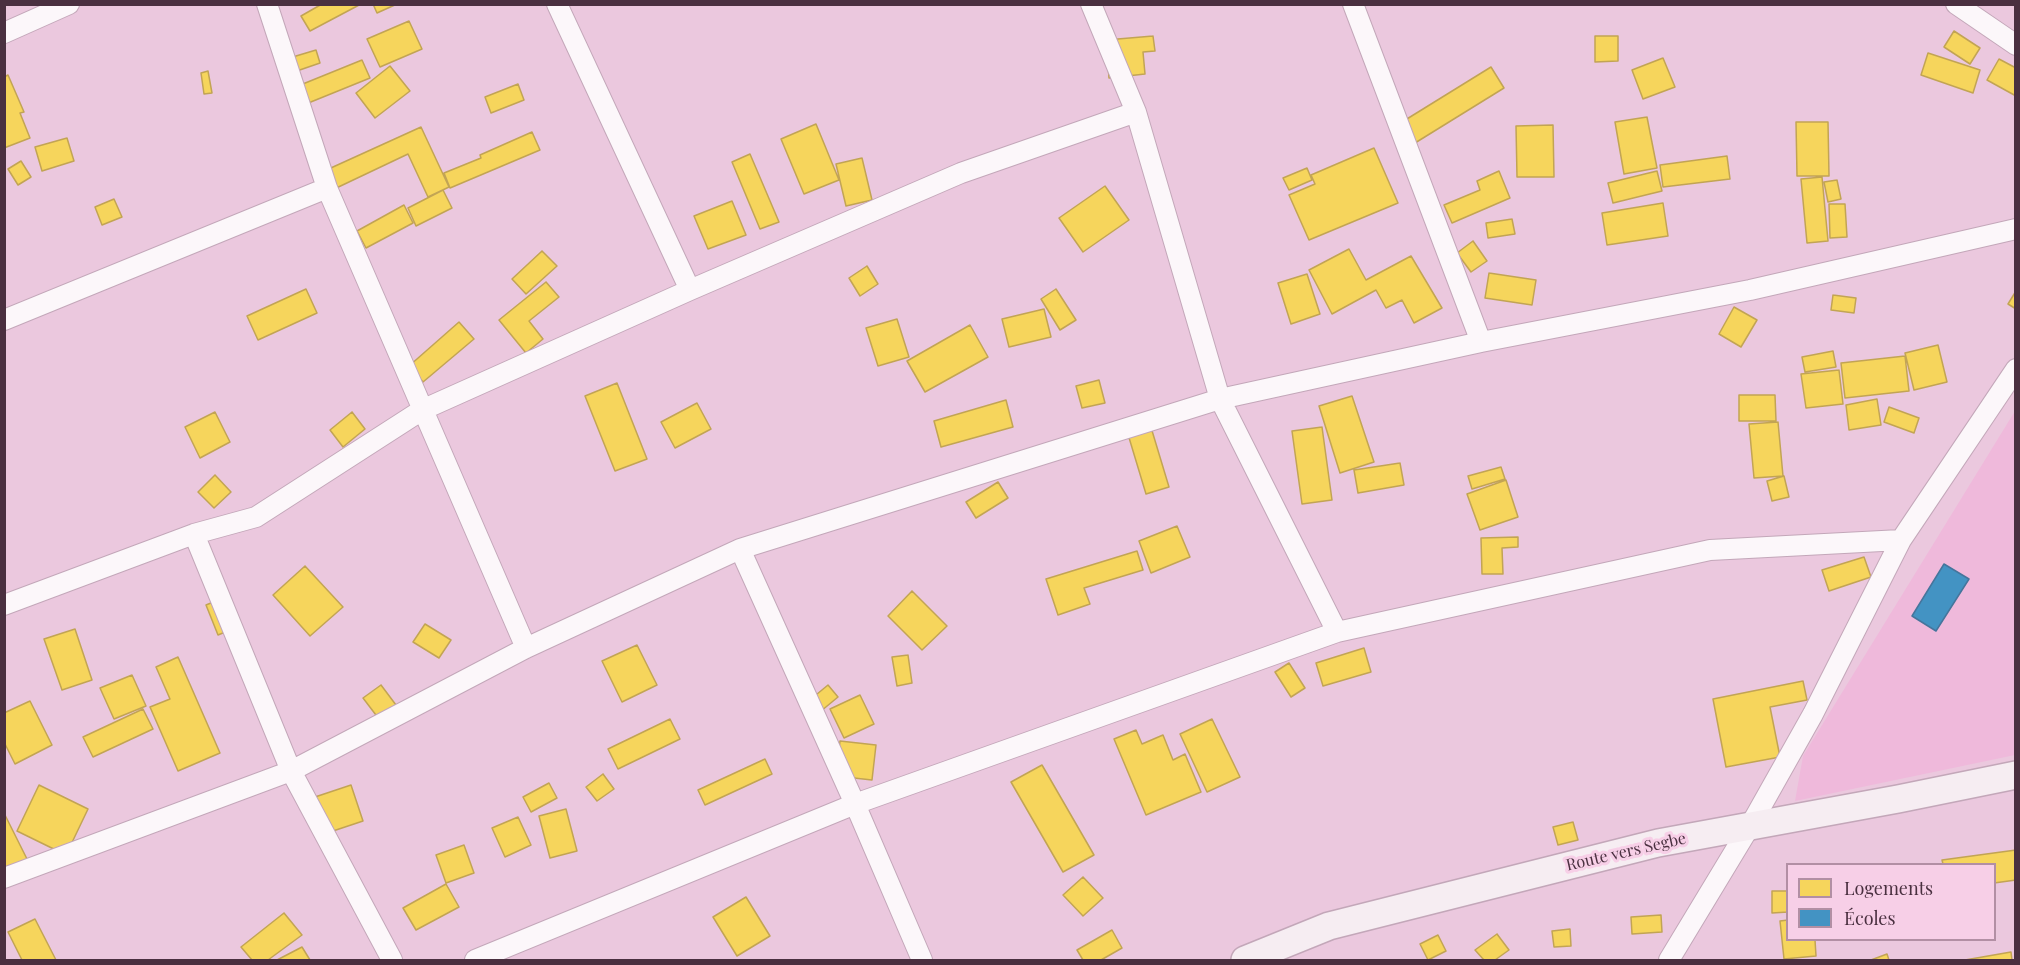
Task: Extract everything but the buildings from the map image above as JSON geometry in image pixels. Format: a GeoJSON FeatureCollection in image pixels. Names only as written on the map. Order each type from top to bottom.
{"type":"FeatureCollection","features":[{"type":"Feature","properties":{"kind":"main road","name":"Route vers Segbe"},"geometry":{"type":"LineString","coordinates":[[1245,960],[1329,926],[1658,843],[2016,775]]}},
{"type":"Feature","properties":{"kind":"street"},"geometry":{"type":"LineString","coordinates":[[4,33],[69,4]]}},
{"type":"Feature","properties":{"kind":"street"},"geometry":{"type":"LineString","coordinates":[[267,4],[327,188],[526,648]]}},
{"type":"Feature","properties":{"kind":"street"},"geometry":{"type":"LineString","coordinates":[[557,4],[690,291]]}},
{"type":"Feature","properties":{"kind":"street"},"geometry":{"type":"LineString","coordinates":[[1090,4],[1136,112],[1220,399],[1337,632]]}},
{"type":"Feature","properties":{"kind":"street"},"geometry":{"type":"LineString","coordinates":[[1353,4],[1481,342]]}},
{"type":"Feature","properties":{"kind":"street"},"geometry":{"type":"LineString","coordinates":[[1956,4],[2016,45]]}},
{"type":"Feature","properties":{"kind":"street"},"geometry":{"type":"LineString","coordinates":[[4,605],[194,534],[256,517],[422,410],[962,173],[1136,112]]}},
{"type":"Feature","properties":{"kind":"street"},"geometry":{"type":"LineString","coordinates":[[4,320],[327,188]]}},
{"type":"Feature","properties":{"kind":"street"},"geometry":{"type":"LineString","coordinates":[[4,878],[291,771],[526,648],[740,549],[1220,399],[1481,342],[1750,290],[2016,229]]}},
{"type":"Feature","properties":{"kind":"street"},"geometry":{"type":"LineString","coordinates":[[1669,960],[1813,714],[1901,540],[2016,369]]}},
{"type":"Feature","properties":{"kind":"street"},"geometry":{"type":"LineString","coordinates":[[194,534],[291,771],[392,960]]}},
{"type":"Feature","properties":{"kind":"street"},"geometry":{"type":"LineString","coordinates":[[475,960],[855,804],[1337,632],[1710,550],[1901,540]]}},
{"type":"Feature","properties":{"kind":"street"},"geometry":{"type":"LineString","coordinates":[[740,549],[855,804],[922,960]]}},
{"type":"Feature","properties":{"kind":"shaded area"},"geometry":{"type":"Polygon","coordinates":[[[2015,411],[2015,755],[1795,801],[1803,756],[2015,411]]]}}]}
